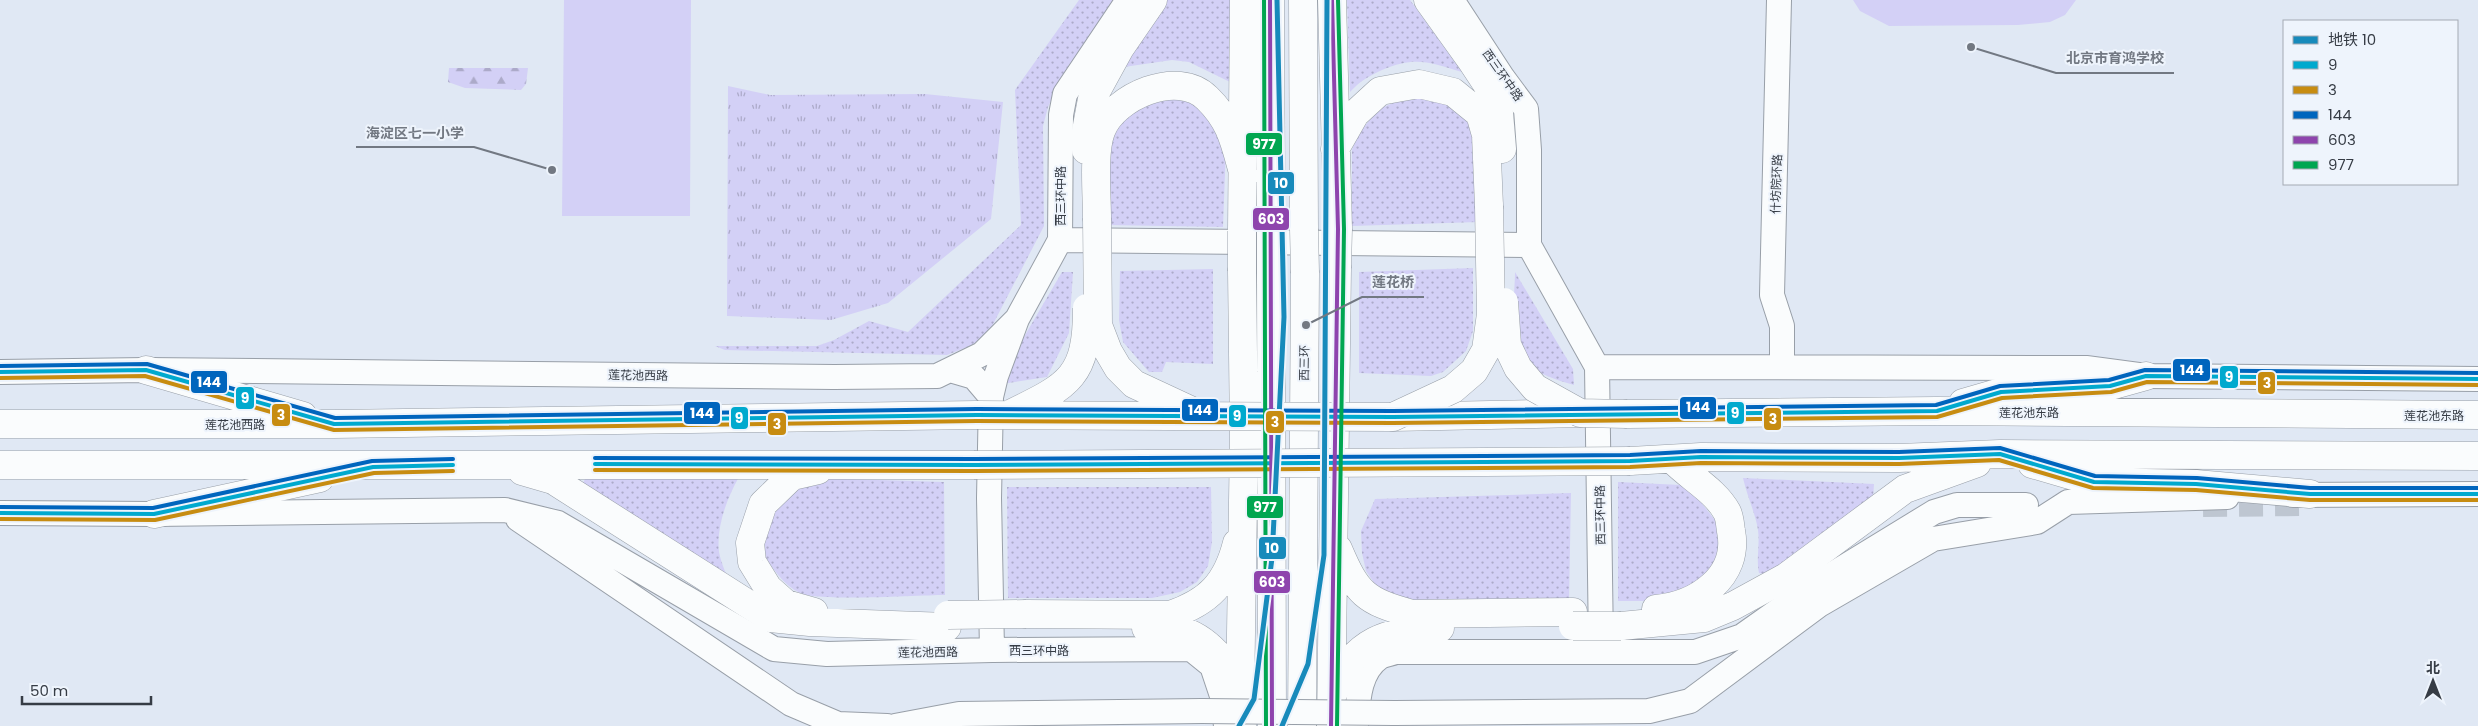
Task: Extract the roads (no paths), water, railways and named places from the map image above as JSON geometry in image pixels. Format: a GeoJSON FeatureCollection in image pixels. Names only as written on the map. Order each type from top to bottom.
{"type":"FeatureCollection","features":[{"type":"Feature","properties":{"kind":"highway"},"geometry":{"type":"LineString","coordinates":[[1153,0],[1120,48],[1092,99],[1086,131],[1098,325],[1108,351],[1118,368],[1134,384],[1200,415]]}},
{"type":"Feature","properties":{"kind":"highway"},"geometry":{"type":"LineString","coordinates":[[1242,726],[1240,699],[1243,517],[1242,231],[1244,176],[1244,0]]}},
{"type":"Feature","properties":{"kind":"highway"},"geometry":{"type":"LineString","coordinates":[[1270,0],[1272,726]]}},
{"type":"Feature","properties":{"kind":"highway","name":"西三环"},"geometry":{"type":"LineString","coordinates":[[1302,726],[1305,273],[1303,0]]}},
{"type":"Feature","properties":{"kind":"highway"},"geometry":{"type":"LineString","coordinates":[[1330,726],[1335,542],[1338,268],[1332,0]]}},
{"type":"Feature","properties":{"kind":"highway"},"geometry":{"type":"LineString","coordinates":[[1393,417],[1454,389],[1474,371],[1486,350],[1491,314],[1496,205],[1502,134],[1498,102],[1428,0]]}},
{"type":"Feature","properties":{"kind":"highway"},"geometry":{"type":"LineString","coordinates":[[1335,149],[1355,114],[1380,91],[1419,84],[1453,92],[1480,114],[1486,135],[1496,205],[1507,345],[1518,368],[1534,388],[1580,413]]}},
{"type":"Feature","properties":{"kind":"highway"},"geometry":{"type":"LineString","coordinates":[[991,409],[1056,391],[1072,377],[1086,345],[1092,220],[1101,131],[1114,110],[1139,92],[1170,86],[1188,88],[1206,96],[1229,125],[1244,176]]}},
{"type":"Feature","properties":{"kind":"highway"},"geometry":{"type":"LineString","coordinates":[[146,370],[334,424]]}},
{"type":"Feature","properties":{"kind":"highway"},"geometry":{"type":"LineString","coordinates":[[1937,412],[2001,392],[2110,386],[2146,376]]}},
{"type":"Feature","properties":{"kind":"highway","name":"莲花池西路"},"geometry":{"type":"LineString","coordinates":[[0,424],[334,424],[991,409],[1200,415],[1393,417],[1580,413]]}},
{"type":"Feature","properties":{"kind":"highway","name":"莲花池东路"},"geometry":{"type":"LineString","coordinates":[[1580,413],[1937,412],[2478,415]]}},
{"type":"Feature","properties":{"kind":"highway"},"geometry":{"type":"LineString","coordinates":[[1335,542],[1350,577],[1362,593],[1375,602],[1412,614],[1573,619],[1704,618],[1733,606],[1786,576],[1905,489],[2000,454],[2094,482],[2196,484],[2310,494]]}},
{"type":"Feature","properties":{"kind":"highway"},"geometry":{"type":"LineString","coordinates":[[0,465],[373,467],[499,464],[974,465],[1630,461],[1672,459],[1899,458],[2000,454],[2478,456]]}},
{"type":"Feature","properties":{"kind":"highway"},"geometry":{"type":"LineString","coordinates":[[1620,619],[1675,607],[1699,598],[1719,580],[1731,562],[1733,540],[1728,514],[1715,496],[1688,476],[1672,459]]}},
{"type":"Feature","properties":{"kind":"highway"},"geometry":{"type":"LineString","coordinates":[[499,464],[553,480],[770,618],[810,622],[1025,620],[1170,615],[1188,609],[1203,601],[1218,586],[1231,564],[1243,517]]}},
{"type":"Feature","properties":{"kind":"highway"},"geometry":{"type":"LineString","coordinates":[[844,464],[792,476],[763,504],[750,543],[752,562],[768,588],[786,604],[800,609],[826,613],[948,621]]}},
{"type":"Feature","properties":{"kind":"highway"},"geometry":{"type":"LineString","coordinates":[[154,514],[373,467]]}},
{"type":"Feature","properties":{"kind":"highway"},"geometry":{"type":"LineString","coordinates":[[1332,696],[1340,676],[1351,661],[1366,646],[1385,635],[1434,628],[1573,619]]}},
{"type":"Feature","properties":{"kind":"highway"},"geometry":{"type":"LineString","coordinates":[[1025,620],[1176,629],[1195,637],[1213,649],[1228,668],[1236,683],[1240,699]]}},
{"type":"Feature","properties":{"kind":"street","name":"西三环中路"},"geometry":{"type":"LineString","coordinates":[[1128,0],[1065,94],[1061,115],[1060,240],[1017,319],[996,376],[991,409],[989,498],[992,650],[1191,649],[1212,666],[1223,699],[1226,726]]}},
{"type":"Feature","properties":{"kind":"street","name":"西三环中路"},"geometry":{"type":"LineString","coordinates":[[1452,0],[1503,78],[1526,109],[1529,150],[1529,245],[1597,367],[1601,654]]}},
{"type":"Feature","properties":{"kind":"street","name":"什坊院环路"},"geometry":{"type":"LineString","coordinates":[[1779,0],[1772,295],[1782,326],[1782,367]]}},
{"type":"Feature","properties":{"kind":"street"},"geometry":{"type":"LineString","coordinates":[[1060,240],[1529,245]]}},
{"type":"Feature","properties":{"kind":"street","name":"莲花池西路"},"geometry":{"type":"LineString","coordinates":[[0,372],[146,370],[834,377],[937,376],[982,354],[1017,319]]}},
{"type":"Feature","properties":{"kind":"street"},"geometry":{"type":"LineString","coordinates":[[1597,367],[2086,368],[2146,376],[2478,380]]}},
{"type":"Feature","properties":{"kind":"street"},"geometry":{"type":"LineString","coordinates":[[950,370],[974,377],[991,409]]}},
{"type":"Feature","properties":{"kind":"street"},"geometry":{"type":"LineString","coordinates":[[1356,726],[1359,692],[1366,675],[1380,657],[1395,652],[1601,654],[1695,652],[1742,636],[1816,596],[1933,539],[2037,522],[2068,502],[2310,494],[2478,494]]}},
{"type":"Feature","properties":{"kind":"street"},"geometry":{"type":"LineString","coordinates":[[895,726],[959,714],[1202,711],[1649,710],[1690,701],[1816,596],[1934,512],[1957,505],[2026,505]]}},
{"type":"Feature","properties":{"kind":"street"},"geometry":{"type":"LineString","coordinates":[[505,510],[792,704],[838,724],[887,726]]}},
{"type":"Feature","properties":{"kind":"street","name":"莲花池西路"},"geometry":{"type":"LineString","coordinates":[[0,513],[154,514],[505,510],[558,523],[774,649],[827,654],[992,650]]}},
{"type":"Feature","properties":{"kind":"tunnel"},"geometry":{"type":"LineString","coordinates":[[2203,505],[2304,504]]}},
{"type":"Feature","properties":{"kind":"metro line","name":"10"},"geometry":{"type":"LineString","coordinates":[[1239,726],[1254,699],[1272,558],[1284,317],[1277,0]]}},
{"type":"Feature","properties":{"kind":"metro line","name":"10"},"geometry":{"type":"LineString","coordinates":[[1282,726],[1308,664],[1324,555],[1327,0]]}},
{"type":"Feature","properties":{"kind":"place","name":"北京市育鸿学校"},"geometry":{"type":"Point","coordinates":[1971,47]}},
{"type":"Feature","properties":{"kind":"place","name":"海淀区七一小学"},"geometry":{"type":"Point","coordinates":[552,170]}},
{"type":"Feature","properties":{"kind":"place","name":"莲花桥"},"geometry":{"type":"Point","coordinates":[1306,325]}}]}
